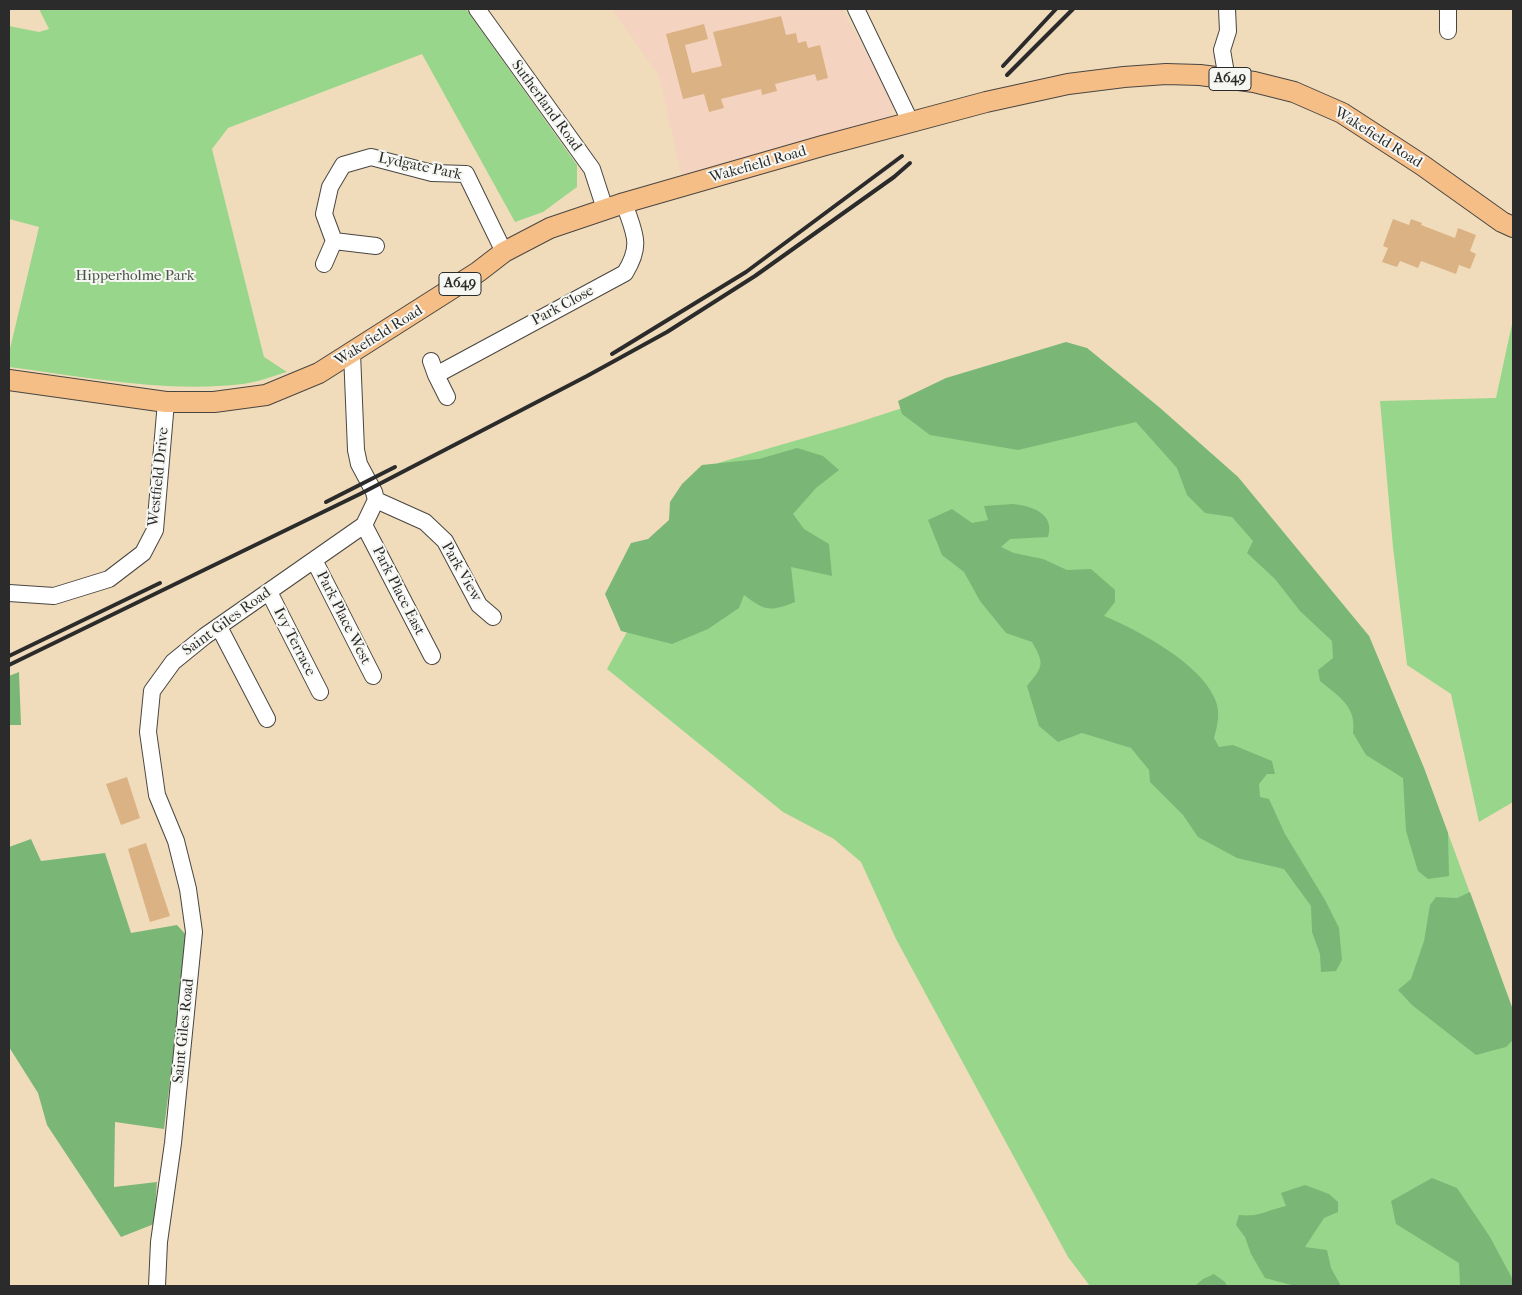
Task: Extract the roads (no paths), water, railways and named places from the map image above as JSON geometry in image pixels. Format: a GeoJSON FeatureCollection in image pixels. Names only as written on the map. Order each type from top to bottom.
{"type":"FeatureCollection","features":[{"type":"Feature","properties":{"kind":"main road","name":"Wakefield Road"},"geometry":{"type":"LineString","coordinates":[[9,380],[166,402],[214,402],[266,395],[319,373],[352,354],[478,272],[504,252],[550,228],[624,203],[986,102],[1068,84],[1166,74],[1254,82],[1294,92],[1342,113],[1422,165],[1502,222],[1513,227]]}},
{"type":"Feature","properties":{"kind":"street","name":"Sutherland Road"},"geometry":{"type":"LineString","coordinates":[[477,9],[592,169],[605,209]]}},
{"type":"Feature","properties":{"kind":"street"},"geometry":{"type":"LineString","coordinates":[[856,9],[911,123]]}},
{"type":"Feature","properties":{"kind":"street"},"geometry":{"type":"LineString","coordinates":[[1227,9],[1228,31],[1222,50],[1227,79]]}},
{"type":"Feature","properties":{"kind":"street"},"geometry":{"type":"LineString","coordinates":[[1448,9],[1448,31]]}},
{"type":"Feature","properties":{"kind":"street","name":"Lydgate Park"},"geometry":{"type":"LineString","coordinates":[[334,240],[324,214],[330,186],[343,164],[371,157],[432,173],[466,174],[504,252]]}},
{"type":"Feature","properties":{"kind":"street","name":"Park Close"},"geometry":{"type":"LineString","coordinates":[[447,397],[434,368],[625,273],[635,257],[636,237],[624,203]]}},
{"type":"Feature","properties":{"kind":"street"},"geometry":{"type":"LineString","coordinates":[[324,264],[334,240],[376,246]]}},
{"type":"Feature","properties":{"kind":"street"},"geometry":{"type":"LineString","coordinates":[[352,354],[356,450],[359,464],[374,492],[376,500],[364,526]]}},
{"type":"Feature","properties":{"kind":"street","name":"Westfield Drive"},"geometry":{"type":"LineString","coordinates":[[9,594],[54,596],[109,579],[143,553],[155,530],[166,402]]}},
{"type":"Feature","properties":{"kind":"street","name":"Park View"},"geometry":{"type":"LineString","coordinates":[[376,500],[424,522],[445,541],[478,605],[493,617]]}},
{"type":"Feature","properties":{"kind":"street","name":"Saint Giles Road"},"geometry":{"type":"LineString","coordinates":[[157,1286],[159,1242],[173,1143],[194,932],[188,889],[176,841],[157,794],[148,732],[152,691],[173,662],[219,627],[364,526]]}},
{"type":"Feature","properties":{"kind":"street","name":"Park Place East"},"geometry":{"type":"LineString","coordinates":[[364,526],[432,656]]}},
{"type":"Feature","properties":{"kind":"street","name":"Park Place West"},"geometry":{"type":"LineString","coordinates":[[314,560],[373,676]]}},
{"type":"Feature","properties":{"kind":"street","name":"Ivy Terrace"},"geometry":{"type":"LineString","coordinates":[[269,592],[320,692]]}},
{"type":"Feature","properties":{"kind":"street"},"geometry":{"type":"LineString","coordinates":[[219,627],[267,719]]}},
{"type":"Feature","properties":{"kind":"railway"},"geometry":{"type":"LineString","coordinates":[[1003,66],[1056,9]]}},
{"type":"Feature","properties":{"kind":"railway"},"geometry":{"type":"LineString","coordinates":[[1007,75],[1073,9]]}},
{"type":"Feature","properties":{"kind":"railway"},"geometry":{"type":"LineString","coordinates":[[612,354],[746,272],[902,156]]}},
{"type":"Feature","properties":{"kind":"railway"},"geometry":{"type":"LineString","coordinates":[[9,665],[360,494],[587,376],[667,332],[755,276],[894,177],[910,163]]}},
{"type":"Feature","properties":{"kind":"railway"},"geometry":{"type":"LineString","coordinates":[[326,502],[395,467]]}},
{"type":"Feature","properties":{"kind":"railway"},"geometry":{"type":"LineString","coordinates":[[9,656],[160,583]]}},
{"type":"Feature","properties":{"kind":"park label","name":"Hipperholme Park"},"geometry":{"type":"Point","coordinates":[135,276]}}]}
